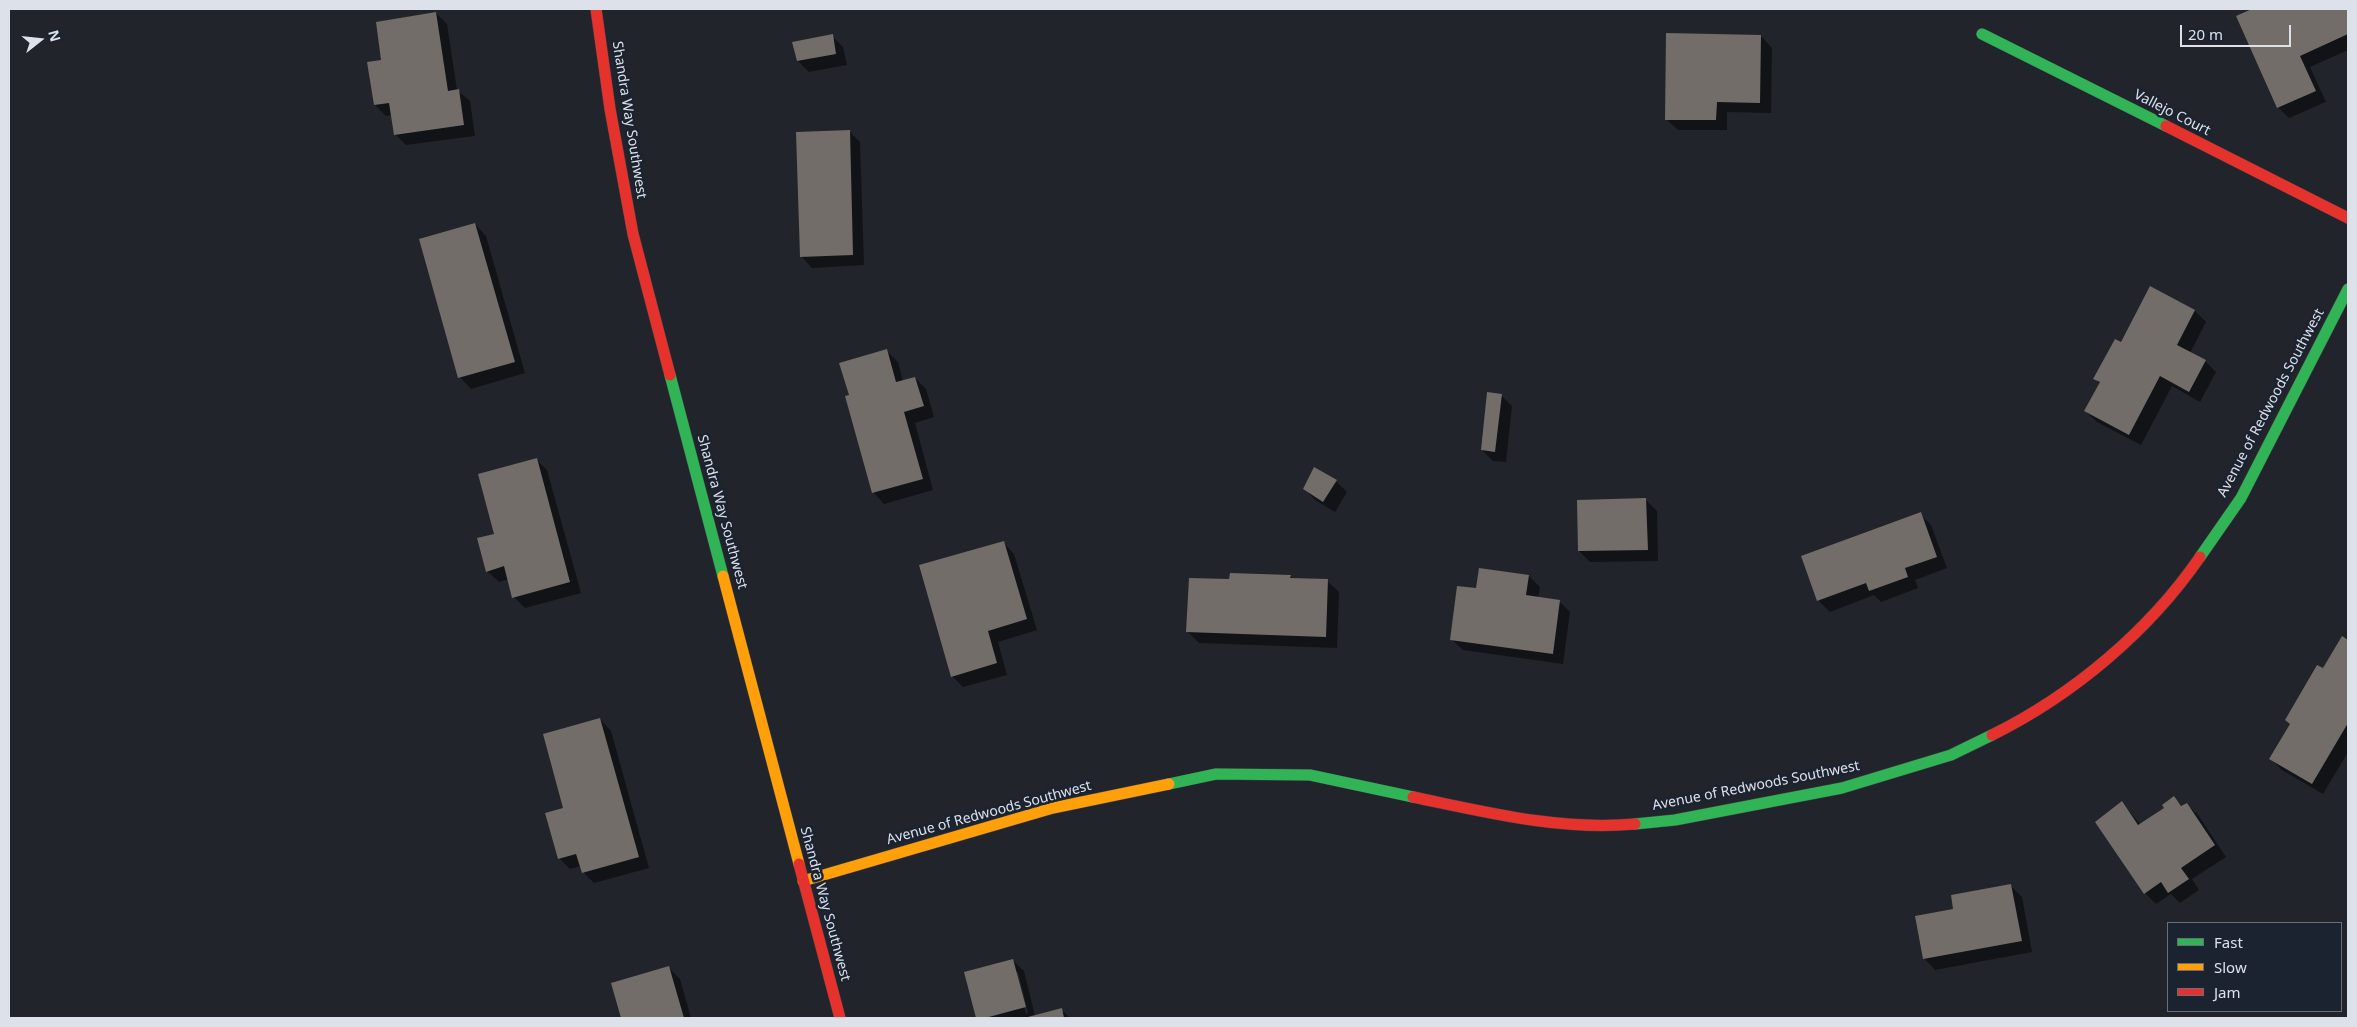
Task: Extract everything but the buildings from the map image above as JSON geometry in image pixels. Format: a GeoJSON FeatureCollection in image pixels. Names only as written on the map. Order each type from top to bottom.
{"type":"FeatureCollection","features":[{"type":"Feature","properties":{"kind":"street","name":"Shandra Way Southwest"},"geometry":{"type":"LineString","coordinates":[[596,9],[610,109],[633,234],[840,1018]]}},
{"type":"Feature","properties":{"kind":"street","name":"Vallejo Court"},"geometry":{"type":"LineString","coordinates":[[1982,34],[2348,218]]}},
{"type":"Feature","properties":{"kind":"street","name":"Avenue of Redwoods Southwest"},"geometry":{"type":"LineString","coordinates":[[803,881],[1053,808],[1216,774],[1310,775],[1517,819],[1610,826],[1675,820],[1842,788],[1951,755],[2016,723],[2077,683],[2132,636],[2182,583],[2241,498],[2348,289]]}},
{"type":"Feature","properties":{"kind":"traffic: fast"},"geometry":{"type":"LineString","coordinates":[[1982,34],[2166,126]]}},
{"type":"Feature","properties":{"kind":"traffic: fast"},"geometry":{"type":"LineString","coordinates":[[2200,557],[2241,498],[2348,289]]}},
{"type":"Feature","properties":{"kind":"traffic: fast"},"geometry":{"type":"LineString","coordinates":[[670,375],[723,576]]}},
{"type":"Feature","properties":{"kind":"traffic: fast"},"geometry":{"type":"LineString","coordinates":[[1635,824],[1675,820],[1842,788],[1951,755],[1992,735]]}},
{"type":"Feature","properties":{"kind":"traffic: fast"},"geometry":{"type":"LineString","coordinates":[[1169,784],[1216,774],[1310,775],[1413,797]]}},
{"type":"Feature","properties":{"kind":"traffic: slow"},"geometry":{"type":"LineString","coordinates":[[723,576],[799,864]]}},
{"type":"Feature","properties":{"kind":"traffic: slow"},"geometry":{"type":"LineString","coordinates":[[803,881],[1053,808],[1169,784]]}},
{"type":"Feature","properties":{"kind":"traffic: jam"},"geometry":{"type":"LineString","coordinates":[[596,9],[610,109],[633,234],[670,375]]}},
{"type":"Feature","properties":{"kind":"traffic: jam"},"geometry":{"type":"LineString","coordinates":[[2166,126],[2348,218]]}},
{"type":"Feature","properties":{"kind":"traffic: jam"},"geometry":{"type":"LineString","coordinates":[[1992,735],[2052,701],[2107,659],[2157,610],[2200,557]]}},
{"type":"Feature","properties":{"kind":"traffic: jam"},"geometry":{"type":"LineString","coordinates":[[1413,797],[1523,819],[1579,825],[1635,824]]}},
{"type":"Feature","properties":{"kind":"traffic: jam"},"geometry":{"type":"LineString","coordinates":[[799,864],[840,1018]]}}]}
